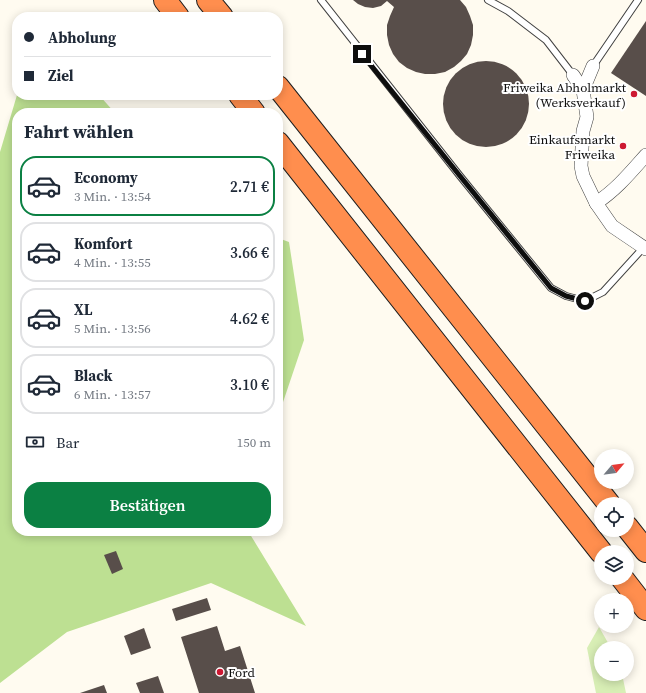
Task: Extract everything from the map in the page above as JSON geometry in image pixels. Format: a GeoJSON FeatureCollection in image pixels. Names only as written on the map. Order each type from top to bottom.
{"type":"FeatureCollection","features":[{"type":"Feature","properties":{"kind":"highway"},"geometry":{"type":"LineString","coordinates":[[165,0],[174,12]]}},
{"type":"Feature","properties":{"kind":"highway"},"geometry":{"type":"LineString","coordinates":[[208,0],[218,12]]}},
{"type":"Feature","properties":{"kind":"highway"},"geometry":{"type":"LineString","coordinates":[[283,93],[603,497]]}},
{"type":"Feature","properties":{"kind":"highway"},"geometry":{"type":"LineString","coordinates":[[244,100],[250,108]]}},
{"type":"Feature","properties":{"kind":"highway"},"geometry":{"type":"LineString","coordinates":[[283,149],[595,545]]}},
{"type":"Feature","properties":{"kind":"highway"},"geometry":{"type":"LineString","coordinates":[[634,527],[646,537]]}},
{"type":"Feature","properties":{"kind":"highway"},"geometry":{"type":"LineString","coordinates":[[634,536],[646,551]]}},
{"type":"Feature","properties":{"kind":"highway"},"geometry":{"type":"LineString","coordinates":[[627,585],[646,609]]}},
{"type":"Feature","properties":{"kind":"street"},"geometry":{"type":"LineString","coordinates":[[583,90],[593,66]]}},
{"type":"Feature","properties":{"kind":"street"},"geometry":{"type":"LineString","coordinates":[[573,75],[583,90],[586,117],[583,131],[581,166],[583,176],[596,203],[612,226],[645,248]]}},
{"type":"Feature","properties":{"kind":"street"},"geometry":{"type":"LineString","coordinates":[[596,203],[609,195],[622,183],[646,154]]}},
{"type":"Feature","properties":{"kind":"lane"},"geometry":{"type":"LineString","coordinates":[[320,0],[551,288],[566,296],[585,301],[603,292],[645,248]]}},
{"type":"Feature","properties":{"kind":"lane"},"geometry":{"type":"LineString","coordinates":[[488,0],[508,11],[546,40],[573,75]]}},
{"type":"Feature","properties":{"kind":"lane"},"geometry":{"type":"LineString","coordinates":[[593,66],[638,0]]}},
{"type":"Feature","properties":{"kind":"green space"},"geometry":{"type":"Polygon","coordinates":[[[16,100],[103,100],[111,108],[13,108],[16,100]]]}},
{"type":"Feature","properties":{"kind":"green space"},"geometry":{"type":"Polygon","coordinates":[[[12,112],[12,536],[251,536],[306,626],[211,583],[67,632],[0,683],[0,152],[12,112]]]}},
{"type":"Feature","properties":{"kind":"green space"},"geometry":{"type":"Polygon","coordinates":[[[283,240],[289,242],[304,340],[283,402],[283,240]]]}},
{"type":"Feature","properties":{"kind":"green space"},"geometry":{"type":"Polygon","coordinates":[[[596,633],[602,633],[607,641],[594,641],[594,681],[623,681],[626,693],[596,693],[587,648],[596,633]]]}},
{"type":"Feature","properties":{"kind":"building"},"geometry":{"type":"Polygon","coordinates":[[[353,0],[460,0],[466,7],[473,25],[471,45],[467,54],[461,61],[445,72],[425,74],[416,72],[399,62],[389,45],[387,25],[394,7],[387,1],[381,6],[373,8],[365,7],[353,0]]]}},
{"type":"Feature","properties":{"kind":"building"},"geometry":{"type":"Polygon","coordinates":[[[646,21],[646,96],[611,73],[646,21]]]}},
{"type":"Feature","properties":{"kind":"building"},"geometry":{"type":"Polygon","coordinates":[[[486,61],[502,64],[510,68],[522,80],[526,88],[529,104],[526,120],[522,128],[510,140],[502,144],[486,147],[470,144],[462,140],[450,128],[446,120],[443,104],[446,88],[450,80],[462,68],[470,64],[486,61]]]}},
{"type":"Feature","properties":{"kind":"building"},"geometry":{"type":"Polygon","coordinates":[[[116,551],[123,569],[112,574],[104,555],[116,551]]]}},
{"type":"Feature","properties":{"kind":"building"},"geometry":{"type":"Polygon","coordinates":[[[207,598],[211,610],[176,621],[172,609],[207,598]]]}},
{"type":"Feature","properties":{"kind":"building","name":"Ford"},"geometry":{"type":"Polygon","coordinates":[[[217,626],[225,651],[240,646],[255,693],[199,693],[181,637],[217,626]]]}},
{"type":"Feature","properties":{"kind":"building"},"geometry":{"type":"Polygon","coordinates":[[[144,628],[151,648],[131,655],[124,636],[144,628]]]}},
{"type":"Feature","properties":{"kind":"building"},"geometry":{"type":"Polygon","coordinates":[[[158,676],[164,693],[140,693],[136,683],[158,676]]]}},
{"type":"Feature","properties":{"kind":"building"},"geometry":{"type":"Polygon","coordinates":[[[104,685],[107,693],[80,693],[104,685]]]}},
{"type":"Feature","properties":{"kind":"place","name":"Friweika Abholmarkt (Werksverkauf)"},"geometry":{"type":"Point","coordinates":[634,94]}},
{"type":"Feature","properties":{"kind":"place","name":"Einkaufsmarkt Friweika"},"geometry":{"type":"Point","coordinates":[623,146]}},
{"type":"Feature","properties":{"kind":"place","name":"Ford"},"geometry":{"type":"Point","coordinates":[220,672]}},
{"type":"Feature","properties":{"kind":"route"},"geometry":{"type":"LineString","coordinates":[[362,54],[551,288],[566,296],[585,301]]}}]}
